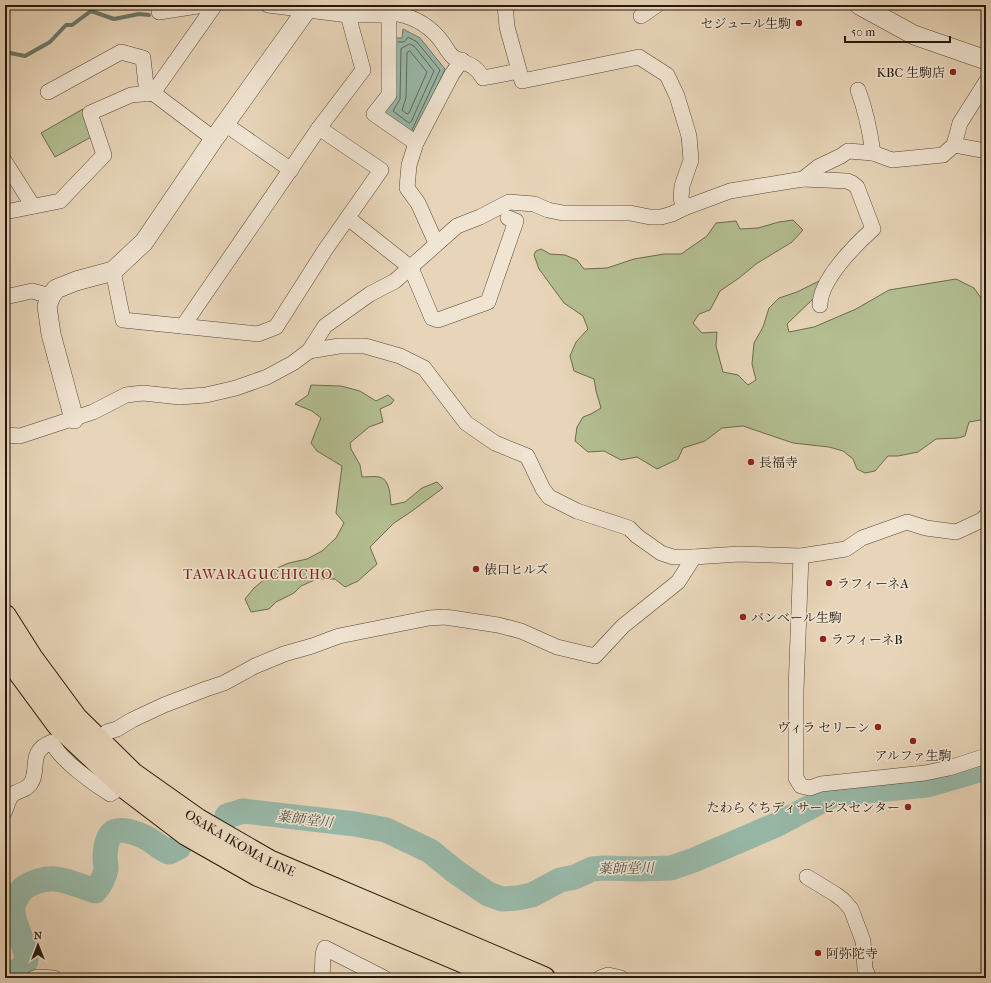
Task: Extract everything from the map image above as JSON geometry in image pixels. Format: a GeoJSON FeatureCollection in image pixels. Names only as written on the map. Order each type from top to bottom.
{"type":"FeatureCollection","features":[{"type":"Feature","properties":{"kind":"main road","name":"OSAKA IKOMA LINE"},"geometry":{"type":"LineString","coordinates":[[5,616],[31,657],[76,718],[133,774],[198,820],[269,861],[544,978]]}},
{"type":"Feature","properties":{"kind":"main road","name":"OSAKA IKOMA LINE"},"geometry":{"type":"LineString","coordinates":[[5,652],[58,725],[123,786],[186,834],[258,875],[502,978]]}},
{"type":"Feature","properties":{"kind":"street"},"geometry":{"type":"LineString","coordinates":[[159,12],[204,5]]}},
{"type":"Feature","properties":{"kind":"street"},"geometry":{"type":"LineString","coordinates":[[150,94],[215,5]]}},
{"type":"Feature","properties":{"kind":"street"},"geometry":{"type":"LineString","coordinates":[[268,5],[308,7],[348,15],[389,15],[389,95],[374,114],[416,143]]}},
{"type":"Feature","properties":{"kind":"street"},"geometry":{"type":"LineString","coordinates":[[396,5],[398,14],[411,16],[427,26],[441,40],[452,56],[477,69],[483,78],[519,71]]}},
{"type":"Feature","properties":{"kind":"street"},"geometry":{"type":"LineString","coordinates":[[505,5],[508,27],[522,80],[639,57],[667,75],[678,96],[689,136],[690,160],[682,186],[681,198],[684,208]]}},
{"type":"Feature","properties":{"kind":"street"},"geometry":{"type":"LineString","coordinates":[[641,16],[657,5]]}},
{"type":"Feature","properties":{"kind":"street"},"geometry":{"type":"LineString","coordinates":[[859,5],[914,35],[986,60]]}},
{"type":"Feature","properties":{"kind":"street"},"geometry":{"type":"LineString","coordinates":[[74,419],[51,334],[47,306],[50,296],[56,289],[76,281],[113,271],[144,242],[214,139],[308,7]]}},
{"type":"Feature","properties":{"kind":"street"},"geometry":{"type":"LineString","coordinates":[[348,15],[363,70]]}},
{"type":"Feature","properties":{"kind":"street"},"geometry":{"type":"LineString","coordinates":[[48,92],[121,52],[144,58],[150,94]]}},
{"type":"Feature","properties":{"kind":"street"},"geometry":{"type":"LineString","coordinates":[[436,243],[418,203],[407,188],[409,164],[416,143],[452,74],[462,60]]}},
{"type":"Feature","properties":{"kind":"street"},"geometry":{"type":"LineString","coordinates":[[363,70],[389,70]]}},
{"type":"Feature","properties":{"kind":"street"},"geometry":{"type":"LineString","coordinates":[[183,326],[319,128],[363,70]]}},
{"type":"Feature","properties":{"kind":"street"},"geometry":{"type":"LineString","coordinates":[[803,179],[818,167],[848,151],[873,153],[892,160],[943,156],[954,145],[960,123],[986,82]]}},
{"type":"Feature","properties":{"kind":"street"},"geometry":{"type":"LineString","coordinates":[[858,90],[869,126],[873,153]]}},
{"type":"Feature","properties":{"kind":"street"},"geometry":{"type":"LineString","coordinates":[[5,212],[60,201],[104,155],[90,112],[131,95],[150,94],[214,139]]}},
{"type":"Feature","properties":{"kind":"street"},"geometry":{"type":"LineString","coordinates":[[225,124],[291,170]]}},
{"type":"Feature","properties":{"kind":"street"},"geometry":{"type":"LineString","coordinates":[[113,271],[123,320],[258,334],[276,327],[325,250],[381,170],[319,128]]}},
{"type":"Feature","properties":{"kind":"street"},"geometry":{"type":"LineString","coordinates":[[954,145],[986,151]]}},
{"type":"Feature","properties":{"kind":"street"},"geometry":{"type":"LineString","coordinates":[[5,162],[33,206]]}},
{"type":"Feature","properties":{"kind":"street"},"geometry":{"type":"LineString","coordinates":[[5,435],[20,436],[74,419],[93,412],[126,394],[143,393],[180,397],[206,395],[236,388],[267,377],[293,363],[310,351],[325,326],[370,294],[395,281],[411,268],[436,243],[457,226],[480,217],[509,202],[534,204],[548,210],[563,213],[612,213],[661,217],[730,191],[803,179],[847,181],[857,187],[873,229],[853,247],[830,277],[820,297],[820,305]]}},
{"type":"Feature","properties":{"kind":"street"},"geometry":{"type":"LineString","coordinates":[[348,218],[411,268],[432,318],[438,320],[488,302],[516,221],[508,218]]}},
{"type":"Feature","properties":{"kind":"street"},"geometry":{"type":"LineString","coordinates":[[5,297],[32,291],[50,296]]}},
{"type":"Feature","properties":{"kind":"street"},"geometry":{"type":"LineString","coordinates":[[310,351],[339,346],[365,346],[400,356],[424,368],[466,423],[495,443],[527,456],[543,489],[549,497],[577,511],[629,528],[637,536],[661,553],[673,557],[694,558],[739,554],[801,556],[846,549],[862,538],[907,522],[926,528],[956,532],[982,520],[986,516]]}},
{"type":"Feature","properties":{"kind":"street"},"geometry":{"type":"LineString","coordinates":[[801,556],[796,690],[796,778],[801,786],[810,788],[821,784],[925,773],[949,768],[986,756]]}},
{"type":"Feature","properties":{"kind":"street"},"geometry":{"type":"LineString","coordinates":[[107,732],[117,729],[164,705],[224,683],[255,666],[284,654],[339,636],[429,618],[445,617],[498,625],[521,631],[558,647],[595,656],[623,626],[678,582],[694,558]]}},
{"type":"Feature","properties":{"kind":"street"},"geometry":{"type":"LineString","coordinates":[[5,811],[12,795],[28,788],[32,782],[35,760],[38,753],[45,744],[52,742],[54,747],[93,784],[110,794],[123,786]]}},
{"type":"Feature","properties":{"kind":"street"},"geometry":{"type":"LineString","coordinates":[[807,877],[844,900],[851,909],[863,941],[865,949],[865,969],[869,978]]}},
{"type":"Feature","properties":{"kind":"street"},"geometry":{"type":"LineString","coordinates":[[322,978],[323,954],[325,948],[384,978]]}},
{"type":"Feature","properties":{"kind":"street"},"geometry":{"type":"LineString","coordinates":[[600,978],[608,976],[621,978]]}},
{"type":"Feature","properties":{"kind":"street"},"geometry":{"type":"LineString","coordinates":[[34,978],[54,978]]}},
{"type":"Feature","properties":{"kind":"shaded area"},"geometry":{"type":"Polygon","coordinates":[[[83,109],[93,136],[55,157],[41,133],[83,109]]]}},
{"type":"Feature","properties":{"kind":"shaded area"},"geometry":{"type":"Polygon","coordinates":[[[793,220],[803,230],[792,242],[756,264],[720,291],[710,310],[699,314],[693,323],[702,333],[717,332],[716,346],[723,372],[738,375],[748,385],[756,380],[752,364],[754,343],[763,327],[769,308],[779,298],[797,292],[819,281],[822,283],[816,296],[787,324],[789,332],[814,327],[856,309],[889,290],[956,279],[974,288],[981,298],[986,310],[986,419],[969,422],[965,436],[958,438],[936,439],[918,452],[898,456],[888,456],[875,471],[865,473],[857,469],[853,459],[843,451],[829,447],[793,443],[743,426],[722,428],[705,441],[683,448],[678,459],[657,469],[637,457],[621,460],[604,451],[588,452],[575,441],[577,427],[583,417],[601,408],[594,379],[574,371],[570,356],[576,342],[588,329],[583,316],[564,303],[539,269],[534,255],[536,251],[541,249],[550,254],[565,255],[577,260],[584,269],[607,268],[634,259],[664,254],[681,254],[707,236],[716,223],[736,221],[740,229],[758,228],[793,220]]]}},
{"type":"Feature","properties":{"kind":"shaded area"},"geometry":{"type":"Polygon","coordinates":[[[311,385],[341,386],[360,391],[376,401],[388,395],[394,400],[391,404],[380,409],[383,422],[369,427],[350,443],[351,449],[360,465],[362,477],[383,478],[389,488],[391,505],[405,502],[422,488],[437,482],[443,488],[394,523],[370,547],[377,564],[358,581],[345,587],[335,579],[317,579],[301,586],[294,593],[276,602],[269,609],[251,612],[245,599],[254,588],[279,567],[307,559],[322,551],[336,538],[344,523],[336,513],[342,466],[317,451],[311,443],[321,418],[312,411],[295,404],[308,395],[311,385]]]}},
{"type":"Feature","properties":{"kind":"water"},"geometry":{"type":"Polygon","coordinates":[[[403,29],[420,38],[445,69],[414,138],[379,113],[392,38],[402,38],[403,29]]]}},
{"type":"Feature","properties":{"kind":"waterway"},"geometry":{"type":"LineString","coordinates":[[5,52],[25,56],[50,42],[66,25],[72,25],[91,11],[114,19],[139,14],[149,15]]}},
{"type":"Feature","properties":{"kind":"waterway","name":"薬師堂川"},"geometry":{"type":"LineString","coordinates":[[227,816],[243,811],[355,824],[386,830],[430,851],[456,872],[488,894],[502,899],[532,895],[560,880],[575,877],[592,869],[671,868],[694,860],[776,825],[835,794],[927,785],[986,768]]}},
{"type":"Feature","properties":{"kind":"waterway","name":"薬師堂川"},"geometry":{"type":"LineString","coordinates":[[5,976],[22,968],[25,963],[25,952],[13,914],[14,903],[18,895],[25,887],[35,882],[52,879],[68,882],[95,891],[103,878],[106,868],[105,857],[107,841],[110,836],[118,830],[124,830],[144,837],[169,852],[179,847]]}},
{"type":"Feature","properties":{"kind":"place","name":"セジュール生駒"},"geometry":{"type":"Point","coordinates":[799,23]}},
{"type":"Feature","properties":{"kind":"place","name":"KBC 生駒店"},"geometry":{"type":"Point","coordinates":[953,72]}},
{"type":"Feature","properties":{"kind":"place","name":"長福寺"},"geometry":{"type":"Point","coordinates":[751,462]}},
{"type":"Feature","properties":{"kind":"place","name":"俵口ヒルズ"},"geometry":{"type":"Point","coordinates":[476,569]}},
{"type":"Feature","properties":{"kind":"place","name":"ラフィーネA"},"geometry":{"type":"Point","coordinates":[829,583]}},
{"type":"Feature","properties":{"kind":"place","name":"バンベール生駒"},"geometry":{"type":"Point","coordinates":[743,617]}},
{"type":"Feature","properties":{"kind":"place","name":"ラフィーネB"},"geometry":{"type":"Point","coordinates":[823,639]}},
{"type":"Feature","properties":{"kind":"place","name":"ヴィラ セリーン"},"geometry":{"type":"Point","coordinates":[878,727]}},
{"type":"Feature","properties":{"kind":"place","name":"アルファ生駒"},"geometry":{"type":"Point","coordinates":[913,741]}},
{"type":"Feature","properties":{"kind":"place","name":"たわらぐちディサービスセンター"},"geometry":{"type":"Point","coordinates":[908,807]}},
{"type":"Feature","properties":{"kind":"place","name":"阿弥陀寺"},"geometry":{"type":"Point","coordinates":[818,953]}},
{"type":"Feature","properties":{"kind":"district","name":"TAWARAGUCHICHO"},"geometry":{"type":"Point","coordinates":[258,574]}}]}
